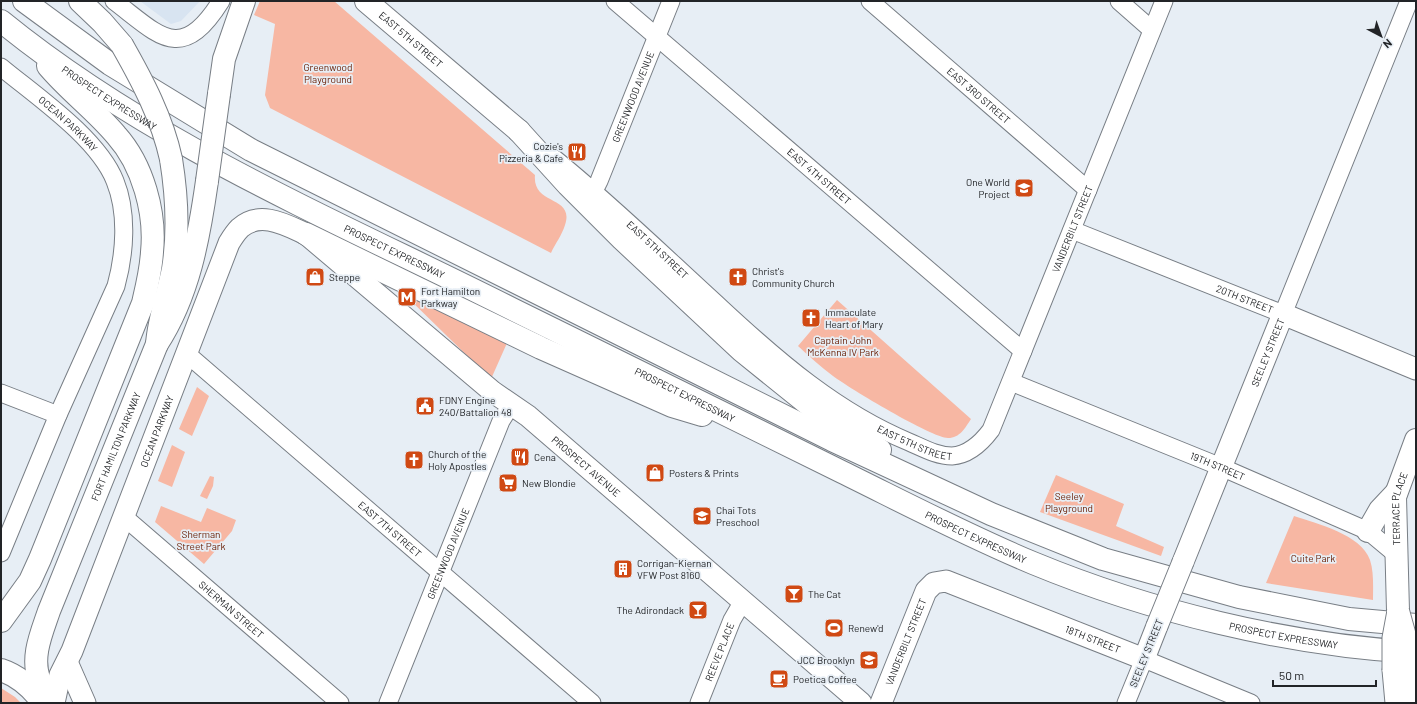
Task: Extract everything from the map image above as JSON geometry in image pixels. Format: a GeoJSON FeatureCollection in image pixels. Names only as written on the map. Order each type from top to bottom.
{"type":"FeatureCollection","features":[{"type":"Feature","properties":{"kind":"main road"},"geometry":{"type":"LineString","coordinates":[[24,1],[110,64],[251,150],[832,440],[961,500],[1046,538],[1103,559],[1239,598],[1349,619],[1416,625]]}},
{"type":"Feature","properties":{"kind":"main road"},"geometry":{"type":"LineString","coordinates":[[80,1],[102,22],[122,45],[150,95],[160,121],[171,159],[177,194],[176,239],[172,270],[158,323],[157,344]]}},
{"type":"Feature","properties":{"kind":"main road","name":"FORT HAMILTON PARKWAY"},"geometry":{"type":"LineString","coordinates":[[53,703],[39,680],[36,656],[38,644],[49,611],[157,344],[169,325],[191,266],[200,228],[208,181],[224,59],[244,1]]}},
{"type":"Feature","properties":{"kind":"main road","name":"EAST 5TH STREET"},"geometry":{"type":"LineString","coordinates":[[366,1],[519,131]]}},
{"type":"Feature","properties":{"kind":"main road","name":"PROSPECT EXPRESSWAY"},"geometry":{"type":"LineString","coordinates":[[1,21],[29,44],[111,100],[181,143],[242,176],[950,525],[1034,563],[1137,601],[1258,632],[1371,650],[1406,664]]}},
{"type":"Feature","properties":{"kind":"main road"},"geometry":{"type":"LineString","coordinates":[[1,622],[30,581],[40,559],[140,310],[148,280],[152,251],[148,204],[143,183],[128,151],[106,124],[64,86],[29,44]]}},
{"type":"Feature","properties":{"kind":"main road"},"geometry":{"type":"LineString","coordinates":[[519,131],[622,239],[742,351],[809,404],[961,500]]}},
{"type":"Feature","properties":{"kind":"main road"},"geometry":{"type":"LineString","coordinates":[[306,234],[541,348],[672,406],[761,433]]}},
{"type":"Feature","properties":{"kind":"main road","name":"TERRACE PLACE"},"geometry":{"type":"LineString","coordinates":[[1410,703],[1406,664],[1406,640],[1398,606],[1407,559],[1396,493],[1416,440]]}},
{"type":"Feature","properties":{"kind":"main road"},"geometry":{"type":"LineString","coordinates":[[1368,531],[1380,510],[1396,493]]}},
{"type":"Feature","properties":{"kind":"main road"},"geometry":{"type":"LineString","coordinates":[[1,670],[16,677],[29,686],[43,703]]}},
{"type":"Feature","properties":{"kind":"street"},"geometry":{"type":"LineString","coordinates":[[114,1],[158,34],[173,39],[182,38],[194,33],[202,26],[221,1]]}},
{"type":"Feature","properties":{"kind":"street","name":"EAST 4TH STREET"},"geometry":{"type":"LineString","coordinates":[[615,1],[1023,351]]}},
{"type":"Feature","properties":{"kind":"street","name":"GREENWOOD AVENUE"},"geometry":{"type":"LineString","coordinates":[[594,191],[672,1]]}},
{"type":"Feature","properties":{"kind":"street","name":"EAST 3RD STREET"},"geometry":{"type":"LineString","coordinates":[[870,1],[1088,190]]}},
{"type":"Feature","properties":{"kind":"street"},"geometry":{"type":"LineString","coordinates":[[1119,1],[1152,30]]}},
{"type":"Feature","properties":{"kind":"street","name":"VANDERBILT STREET"},"geometry":{"type":"LineString","coordinates":[[970,450],[982,442],[991,430],[1164,1]]}},
{"type":"Feature","properties":{"kind":"street","name":"SEELEY STREET"},"geometry":{"type":"LineString","coordinates":[[1126,703],[1409,1]]}},
{"type":"Feature","properties":{"kind":"street","name":"OCEAN PARKWAY"},"geometry":{"type":"LineString","coordinates":[[1,553],[58,415],[116,286],[123,250],[120,197],[115,180],[106,164],[86,139],[2,69]]}},
{"type":"Feature","properties":{"kind":"street","name":"EAST 5TH STREET"},"geometry":{"type":"LineString","coordinates":[[519,131],[594,191],[764,348],[827,398],[901,439],[938,454],[953,456],[970,450]]}},
{"type":"Feature","properties":{"kind":"street","name":"OCEAN PARKWAY"},"geometry":{"type":"LineString","coordinates":[[53,703],[60,675],[67,662],[229,243],[240,228],[255,220],[269,219],[306,234]]}},
{"type":"Feature","properties":{"kind":"street","name":"20TH STREET"},"geometry":{"type":"LineString","coordinates":[[1072,230],[1416,369]]}},
{"type":"Feature","properties":{"kind":"street","name":"PROSPECT AVENUE"},"geometry":{"type":"LineString","coordinates":[[306,234],[493,392],[528,416],[861,703]]}},
{"type":"Feature","properties":{"kind":"street","name":"EAST 7TH STREET"},"geometry":{"type":"LineString","coordinates":[[187,354],[592,703]]}},
{"type":"Feature","properties":{"kind":"street","name":"19TH STREET"},"geometry":{"type":"LineString","coordinates":[[1011,382],[1221,467],[1368,531],[1407,559]]}},
{"type":"Feature","properties":{"kind":"street"},"geometry":{"type":"LineString","coordinates":[[1,393],[58,415]]}},
{"type":"Feature","properties":{"kind":"street","name":"GREENWOOD AVENUE"},"geometry":{"type":"LineString","coordinates":[[388,703],[501,421],[511,405]]}},
{"type":"Feature","properties":{"kind":"street","name":"SHERMAN STREET"},"geometry":{"type":"LineString","coordinates":[[123,516],[340,703]]}},
{"type":"Feature","properties":{"kind":"street","name":"18TH STREET"},"geometry":{"type":"LineString","coordinates":[[934,582],[946,581],[1251,703]]}},
{"type":"Feature","properties":{"kind":"street","name":"VANDERBILT STREET"},"geometry":{"type":"LineString","coordinates":[[881,703],[926,592],[934,582]]}},
{"type":"Feature","properties":{"kind":"street","name":"REEVE PLACE"},"geometry":{"type":"LineString","coordinates":[[699,703],[732,620],[743,602]]}},
{"type":"Feature","properties":{"kind":"street"},"geometry":{"type":"LineString","coordinates":[[67,662],[85,703]]}},
{"type":"Feature","properties":{"kind":"street"},"geometry":{"type":"LineString","coordinates":[[1396,703],[1406,664]]}},
{"type":"Feature","properties":{"kind":"shaded area"},"geometry":{"type":"Polygon","coordinates":[[[140,1],[200,1],[181,21],[171,24],[140,1]]]}},
{"type":"Feature","properties":{"kind":"green space","name":"Greenwood Playground"},"geometry":{"type":"Polygon","coordinates":[[[260,1],[334,1],[535,175],[536,185],[540,192],[559,204],[564,209],[566,216],[564,229],[551,253],[270,108],[265,95],[275,24],[254,15],[260,1]]]}},
{"type":"Feature","properties":{"kind":"green space"},"geometry":{"type":"Polygon","coordinates":[[[405,295],[507,343],[491,379],[405,295]]]}},
{"type":"Feature","properties":{"kind":"green space","name":"Captain John McKenna IV Park"},"geometry":{"type":"Polygon","coordinates":[[[837,300],[971,419],[962,432],[952,438],[948,438],[939,436],[909,422],[833,376],[798,346],[837,300]]]}},
{"type":"Feature","properties":{"kind":"green space"},"geometry":{"type":"Polygon","coordinates":[[[197,387],[209,396],[192,436],[179,429],[197,387]]]}},
{"type":"Feature","properties":{"kind":"green space"},"geometry":{"type":"Polygon","coordinates":[[[172,445],[185,452],[172,487],[158,481],[172,445]]]}},
{"type":"Feature","properties":{"kind":"green space","name":"Seeley Playground"},"geometry":{"type":"Polygon","coordinates":[[[1056,475],[1124,504],[1116,526],[1164,547],[1161,556],[1040,512],[1056,475]]]}},
{"type":"Feature","properties":{"kind":"green space"},"geometry":{"type":"Polygon","coordinates":[[[210,476],[214,477],[213,486],[207,499],[200,496],[210,476]]]}},
{"type":"Feature","properties":{"kind":"green space","name":"Sherman Street Park"},"geometry":{"type":"Polygon","coordinates":[[[161,506],[201,522],[207,508],[236,520],[232,531],[204,564],[155,522],[161,506]]]}},
{"type":"Feature","properties":{"kind":"green space","name":"Cuite Park"},"geometry":{"type":"Polygon","coordinates":[[[1294,516],[1337,531],[1358,543],[1370,560],[1373,580],[1373,600],[1266,583],[1294,516]]]}},
{"type":"Feature","properties":{"kind":"green space"},"geometry":{"type":"Polygon","coordinates":[[[1,688],[15,697],[21,703],[1,703],[1,688]]]}},
{"type":"Feature","properties":{"kind":"place","name":"Cozie's Pizzeria & Cafe"},"geometry":{"type":"Point","coordinates":[577,152]}},
{"type":"Feature","properties":{"kind":"place","name":"One World Project"},"geometry":{"type":"Point","coordinates":[1024,188]}},
{"type":"Feature","properties":{"kind":"place","name":"Steppe"},"geometry":{"type":"Point","coordinates":[315,277]}},
{"type":"Feature","properties":{"kind":"place","name":"Christ's Community Church"},"geometry":{"type":"Point","coordinates":[738,277]}},
{"type":"Feature","properties":{"kind":"place","name":"Fort Hamilton Parkway"},"geometry":{"type":"Point","coordinates":[407,297]}},
{"type":"Feature","properties":{"kind":"place","name":"Immaculate Heart of Mary"},"geometry":{"type":"Point","coordinates":[811,318]}},
{"type":"Feature","properties":{"kind":"place","name":"FDNY Engine 240/Battalion 48"},"geometry":{"type":"Point","coordinates":[425,406]}},
{"type":"Feature","properties":{"kind":"place","name":"Cena"},"geometry":{"type":"Point","coordinates":[520,457]}},
{"type":"Feature","properties":{"kind":"place","name":"Church of the Holy Apostles"},"geometry":{"type":"Point","coordinates":[414,460]}},
{"type":"Feature","properties":{"kind":"place","name":"Posters & Prints"},"geometry":{"type":"Point","coordinates":[655,473]}},
{"type":"Feature","properties":{"kind":"place","name":"New Blondie"},"geometry":{"type":"Point","coordinates":[508,483]}},
{"type":"Feature","properties":{"kind":"place","name":"Chai Tots Preschool"},"geometry":{"type":"Point","coordinates":[702,516]}},
{"type":"Feature","properties":{"kind":"place","name":"Corrigan-Kiernan VFW Post 8160"},"geometry":{"type":"Point","coordinates":[623,569]}},
{"type":"Feature","properties":{"kind":"place","name":"The Cat"},"geometry":{"type":"Point","coordinates":[794,594]}},
{"type":"Feature","properties":{"kind":"place","name":"The Adirondack"},"geometry":{"type":"Point","coordinates":[698,610]}},
{"type":"Feature","properties":{"kind":"place","name":"Renew'd"},"geometry":{"type":"Point","coordinates":[834,628]}},
{"type":"Feature","properties":{"kind":"place","name":"JCC Brooklyn"},"geometry":{"type":"Point","coordinates":[869,660]}},
{"type":"Feature","properties":{"kind":"place","name":"Poetica Coffee"},"geometry":{"type":"Point","coordinates":[779,679]}}]}
